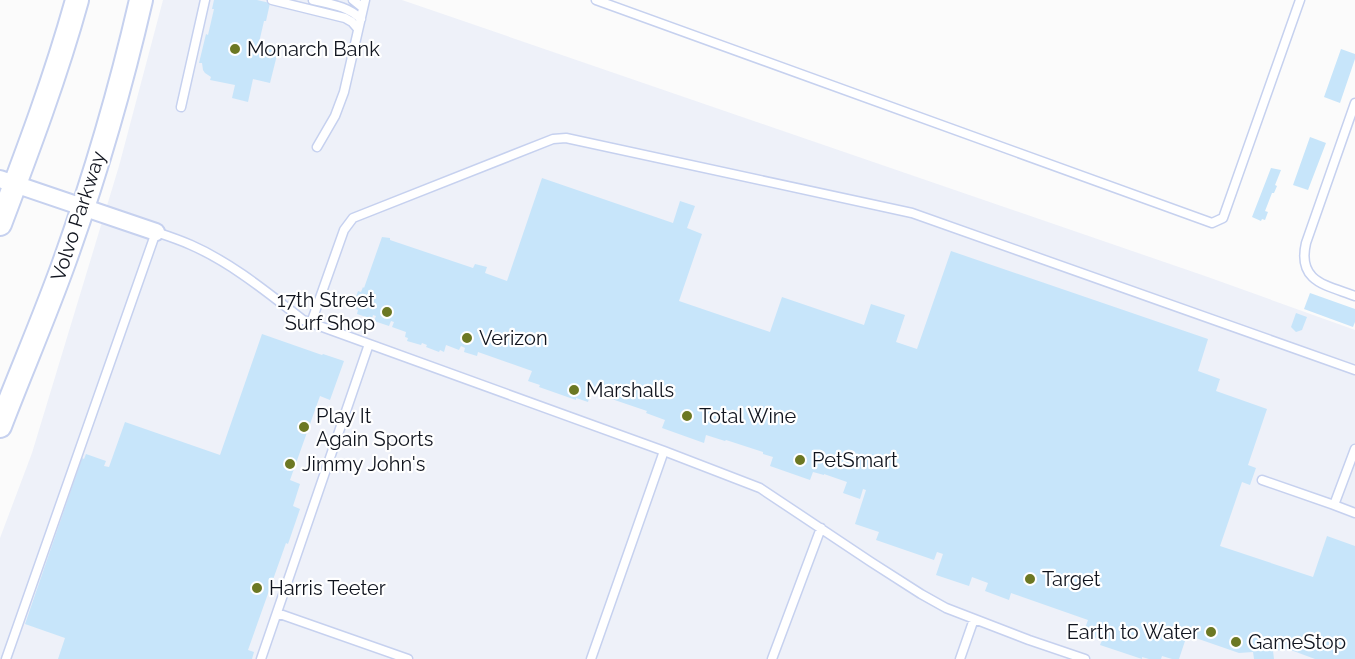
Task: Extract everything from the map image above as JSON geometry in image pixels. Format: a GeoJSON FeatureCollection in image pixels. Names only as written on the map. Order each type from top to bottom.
{"type":"FeatureCollection","features":[{"type":"Feature","properties":{"kind":"main road"},"geometry":{"type":"LineString","coordinates":[[0,224],[8,181],[50,88],[77,0]]}},
{"type":"Feature","properties":{"kind":"main road","name":"Volvo Parkway"},"geometry":{"type":"LineString","coordinates":[[0,426],[65,260],[83,207],[141,0]]}},
{"type":"Feature","properties":{"kind":"street"},"geometry":{"type":"LineString","coordinates":[[8,181],[156,232]]}},
{"type":"Feature","properties":{"kind":"lane"},"geometry":{"type":"LineString","coordinates":[[181,107],[205,0]]}},
{"type":"Feature","properties":{"kind":"lane"},"geometry":{"type":"LineString","coordinates":[[272,0],[345,18],[358,29]]}},
{"type":"Feature","properties":{"kind":"lane"},"geometry":{"type":"LineString","coordinates":[[313,0],[345,8],[355,12],[361,19]]}},
{"type":"Feature","properties":{"kind":"lane"},"geometry":{"type":"LineString","coordinates":[[317,147],[335,116],[344,92],[364,4],[353,0]]}},
{"type":"Feature","properties":{"kind":"lane"},"geometry":{"type":"LineString","coordinates":[[596,0],[1212,223],[1223,218],[1300,0]]}},
{"type":"Feature","properties":{"kind":"lane"},"geometry":{"type":"LineString","coordinates":[[1355,103],[1306,243],[1304,263],[1315,279],[1355,296]]}},
{"type":"Feature","properties":{"kind":"lane"},"geometry":{"type":"LineString","coordinates":[[311,323],[344,230],[353,218],[553,139],[566,138],[912,213],[1355,370]]}},
{"type":"Feature","properties":{"kind":"lane"},"geometry":{"type":"LineString","coordinates":[[6,659],[156,232],[192,245],[227,265],[303,320],[760,488],[946,608],[1085,659]]}},
{"type":"Feature","properties":{"kind":"lane"},"geometry":{"type":"LineString","coordinates":[[261,659],[369,344]]}},
{"type":"Feature","properties":{"kind":"lane"},"geometry":{"type":"LineString","coordinates":[[1334,505],[1355,449]]}},
{"type":"Feature","properties":{"kind":"lane"},"geometry":{"type":"LineString","coordinates":[[591,659],[664,451]]}},
{"type":"Feature","properties":{"kind":"lane"},"geometry":{"type":"LineString","coordinates":[[1262,480],[1355,513]]}},
{"type":"Feature","properties":{"kind":"lane"},"geometry":{"type":"LineString","coordinates":[[772,659],[821,528]]}},
{"type":"Feature","properties":{"kind":"lane"},"geometry":{"type":"LineString","coordinates":[[277,613],[408,659]]}},
{"type":"Feature","properties":{"kind":"lane"},"geometry":{"type":"LineString","coordinates":[[960,659],[974,619]]}},
{"type":"Feature","properties":{"kind":"shaded area"},"geometry":{"type":"Polygon","coordinates":[[[163,0],[402,0],[1205,276],[1355,330],[1355,659],[0,659],[0,538],[32,453],[119,166],[163,0]]]}},
{"type":"Feature","properties":{"kind":"building","name":"Monarch Bank"},"geometry":{"type":"Polygon","coordinates":[[[214,0],[257,0],[270,3],[258,47],[278,51],[270,83],[253,79],[248,102],[232,98],[235,85],[210,80],[211,77],[203,70],[202,63],[199,63],[206,34],[208,35],[214,0]]]}},
{"type":"Feature","properties":{"kind":"building"},"geometry":{"type":"Polygon","coordinates":[[[1341,49],[1355,54],[1355,59],[1340,103],[1324,97],[1341,49]]]}},
{"type":"Feature","properties":{"kind":"building"},"geometry":{"type":"Polygon","coordinates":[[[1310,137],[1326,143],[1308,190],[1293,185],[1310,137]]]}},
{"type":"Feature","properties":{"kind":"building"},"geometry":{"type":"Polygon","coordinates":[[[1271,168],[1281,170],[1275,185],[1277,186],[1265,211],[1268,212],[1265,220],[1261,221],[1252,217],[1271,168]]]}},
{"type":"Feature","properties":{"kind":"building"},"geometry":{"type":"Polygon","coordinates":[[[542,178],[673,223],[680,201],[695,206],[687,228],[702,234],[679,301],[770,332],[782,297],[864,325],[871,304],[905,315],[896,342],[917,349],[951,251],[1208,339],[1198,371],[1220,379],[1216,391],[1267,409],[1248,465],[1256,468],[1250,485],[1242,482],[1220,546],[1313,577],[1327,536],[1355,546],[1355,659],[1315,659],[1288,649],[1273,651],[1274,659],[1254,659],[1253,652],[1239,653],[1187,635],[1179,659],[1162,656],[1161,659],[1142,657],[1142,659],[1100,645],[1102,640],[1083,634],[1088,620],[1011,593],[1009,600],[985,591],[988,583],[972,577],[969,586],[936,575],[943,554],[937,552],[934,560],[876,540],[879,532],[855,524],[866,490],[863,489],[860,499],[843,493],[847,482],[813,472],[810,480],[770,466],[773,457],[763,452],[726,440],[706,435],[704,443],[662,428],[665,420],[646,413],[647,411],[591,392],[588,402],[576,398],[576,400],[528,381],[532,371],[478,352],[477,356],[464,352],[465,348],[461,346],[459,350],[446,345],[444,352],[440,350],[439,352],[422,343],[421,345],[407,341],[406,332],[392,327],[394,322],[391,321],[389,326],[374,321],[376,316],[373,315],[372,319],[357,314],[357,307],[353,306],[358,291],[361,292],[364,288],[382,237],[473,268],[475,264],[487,267],[485,273],[507,281],[542,178]]]}},
{"type":"Feature","properties":{"kind":"building"},"geometry":{"type":"Polygon","coordinates":[[[1310,293],[1355,309],[1353,327],[1304,309],[1310,293]]]}},
{"type":"Feature","properties":{"kind":"building"},"geometry":{"type":"Polygon","coordinates":[[[1296,313],[1307,317],[1302,330],[1296,332],[1291,327],[1296,313]]]}},
{"type":"Feature","properties":{"kind":"building"},"geometry":{"type":"Polygon","coordinates":[[[262,334],[344,361],[330,400],[320,396],[290,480],[300,484],[293,506],[300,509],[248,650],[254,652],[252,659],[58,659],[65,638],[25,624],[82,458],[84,459],[86,454],[106,461],[104,466],[109,467],[125,422],[220,455],[262,334]]]}},
{"type":"Feature","properties":{"kind":"place","name":"Monarch Bank"},"geometry":{"type":"Point","coordinates":[235,49]}},
{"type":"Feature","properties":{"kind":"place","name":"17th Street Surf Shop"},"geometry":{"type":"Point","coordinates":[387,312]}},
{"type":"Feature","properties":{"kind":"place","name":"Verizon"},"geometry":{"type":"Point","coordinates":[467,338]}},
{"type":"Feature","properties":{"kind":"place","name":"Marshalls"},"geometry":{"type":"Point","coordinates":[574,390]}},
{"type":"Feature","properties":{"kind":"place","name":"Total Wine"},"geometry":{"type":"Point","coordinates":[687,416]}},
{"type":"Feature","properties":{"kind":"place","name":"Play It Again Sports"},"geometry":{"type":"Point","coordinates":[304,427]}},
{"type":"Feature","properties":{"kind":"place","name":"PetSmart"},"geometry":{"type":"Point","coordinates":[800,460]}},
{"type":"Feature","properties":{"kind":"place","name":"Jimmy John's"},"geometry":{"type":"Point","coordinates":[290,464]}},
{"type":"Feature","properties":{"kind":"place","name":"Target"},"geometry":{"type":"Point","coordinates":[1030,579]}},
{"type":"Feature","properties":{"kind":"place","name":"Harris Teeter"},"geometry":{"type":"Point","coordinates":[257,588]}},
{"type":"Feature","properties":{"kind":"place","name":"Earth to Water"},"geometry":{"type":"Point","coordinates":[1211,632]}},
{"type":"Feature","properties":{"kind":"place","name":"GameStop"},"geometry":{"type":"Point","coordinates":[1236,642]}}]}
